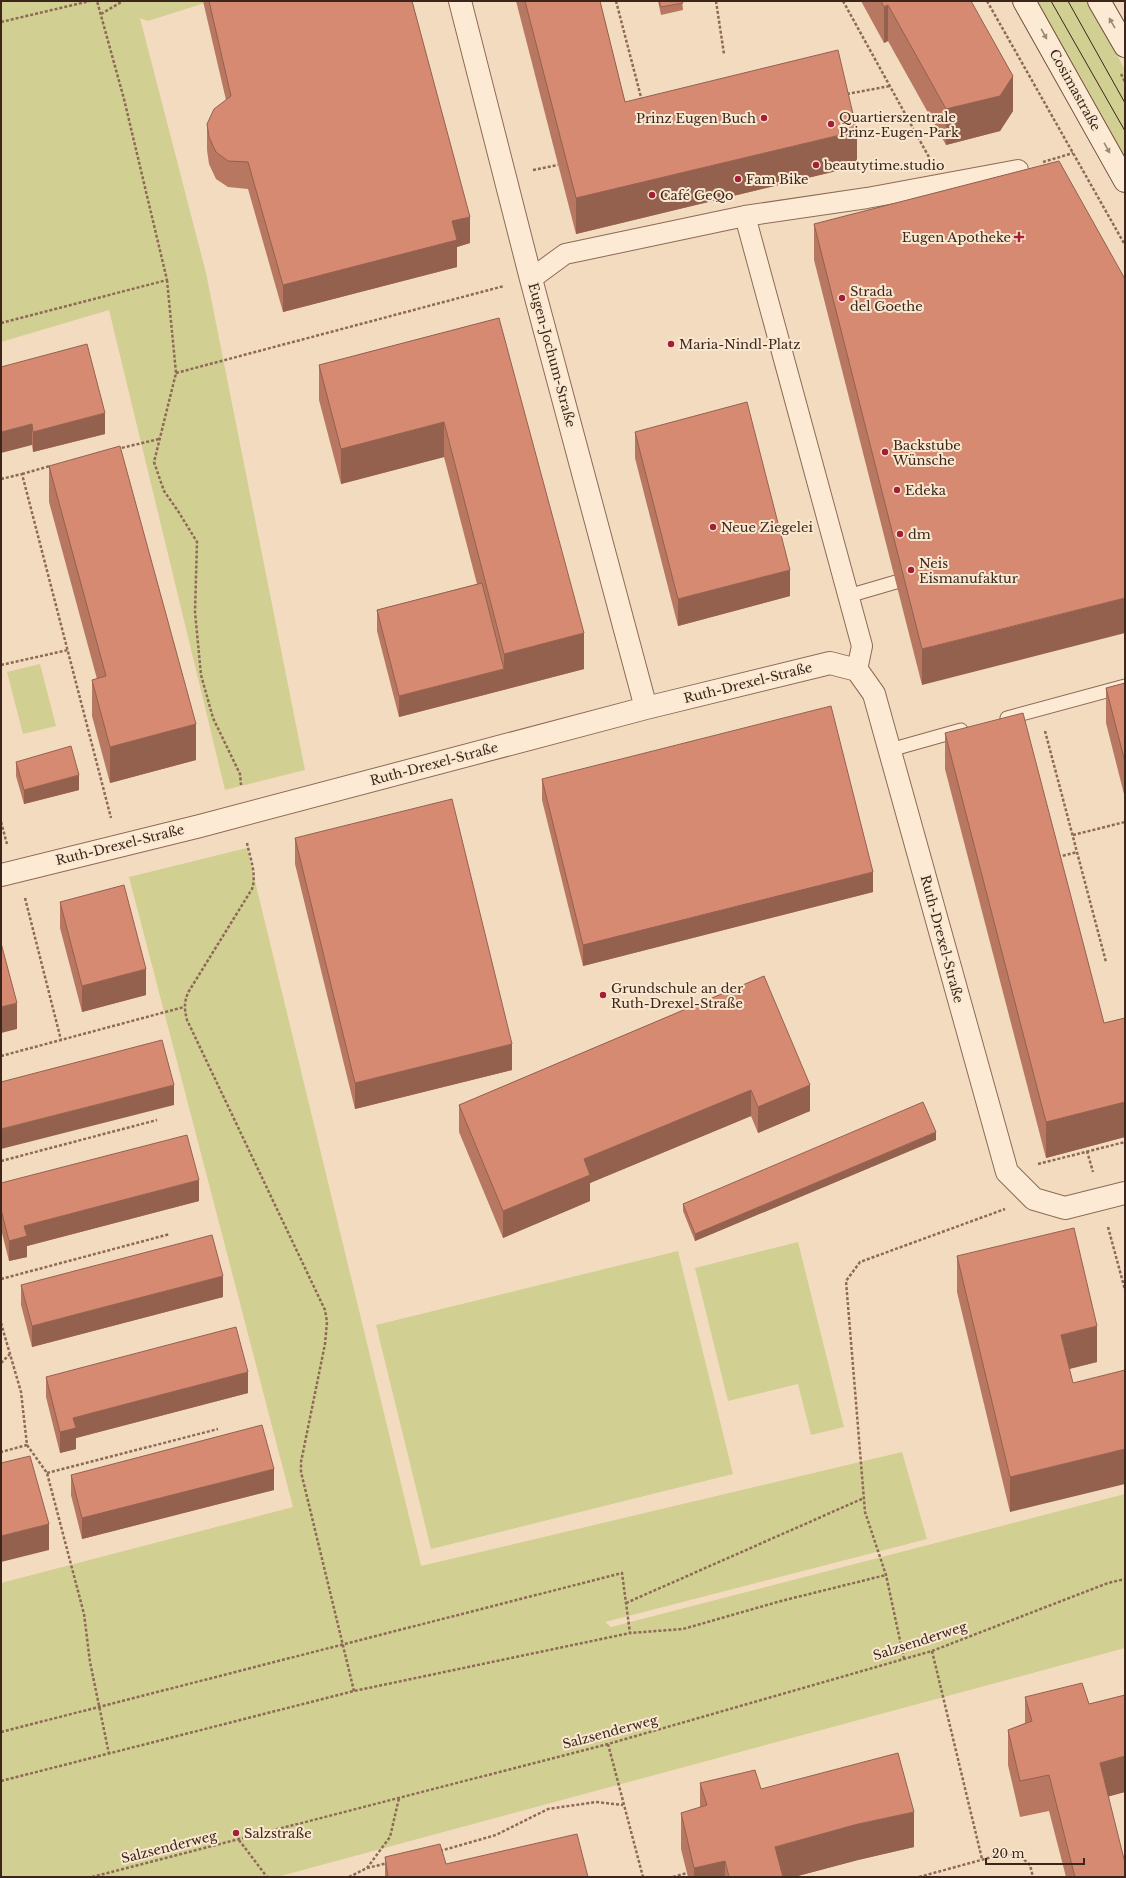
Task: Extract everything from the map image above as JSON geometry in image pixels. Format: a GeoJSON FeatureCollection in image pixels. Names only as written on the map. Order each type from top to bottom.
{"type":"FeatureCollection","features":[{"type":"Feature","properties":{"kind":"street","name":"Eugen-Jochum-Straße"},"geometry":{"type":"LineString","coordinates":[[460,1],[646,708]]}},
{"type":"Feature","properties":{"kind":"street","name":"Cosimastraße"},"geometry":{"type":"LineString","coordinates":[[1024,1],[1125,181]]}},
{"type":"Feature","properties":{"kind":"street"},"geometry":{"type":"LineString","coordinates":[[1099,1],[1125,46]]}},
{"type":"Feature","properties":{"kind":"street"},"geometry":{"type":"LineString","coordinates":[[532,278],[565,254],[745,216],[867,198],[1018,170]]}},
{"type":"Feature","properties":{"kind":"street"},"geometry":{"type":"LineString","coordinates":[[745,216],[862,646],[858,670]]}},
{"type":"Feature","properties":{"kind":"street","name":"Ruth-Drexel-Straße"},"geometry":{"type":"LineString","coordinates":[[8,873],[118,847],[646,708],[830,663],[858,670],[874,694],[1006,1172]]}},
{"type":"Feature","properties":{"kind":"street"},"geometry":{"type":"LineString","coordinates":[[1006,1172],[1034,1199],[1065,1208],[1125,1193]]}},
{"type":"Feature","properties":{"kind":"lane"},"geometry":{"type":"LineString","coordinates":[[848,596],[896,582]]}},
{"type":"Feature","properties":{"kind":"lane"},"geometry":{"type":"LineString","coordinates":[[995,721],[1125,686]]}},
{"type":"Feature","properties":{"kind":"lane"},"geometry":{"type":"LineString","coordinates":[[890,750],[972,728]]}},
{"type":"Feature","properties":{"kind":"path"},"geometry":{"type":"LineString","coordinates":[[1,22],[90,1]]}},
{"type":"Feature","properties":{"kind":"path"},"geometry":{"type":"LineString","coordinates":[[96,1],[124,99],[167,280],[176,373],[154,462],[164,491],[197,542],[195,612],[201,675],[213,718],[240,774],[242,794],[241,815],[253,872],[253,885],[189,991],[185,999],[184,1008],[187,1020],[241,1136],[325,1310],[327,1322],[325,1344],[301,1462],[301,1472],[344,1643],[354,1691]]}},
{"type":"Feature","properties":{"kind":"path"},"geometry":{"type":"LineString","coordinates":[[100,14],[123,1]]}},
{"type":"Feature","properties":{"kind":"path"},"geometry":{"type":"LineString","coordinates":[[616,1],[643,103]]}},
{"type":"Feature","properties":{"kind":"path"},"geometry":{"type":"LineString","coordinates":[[716,1],[724,54]]}},
{"type":"Feature","properties":{"kind":"path"},"geometry":{"type":"LineString","coordinates":[[843,1],[944,184]]}},
{"type":"Feature","properties":{"kind":"path"},"geometry":{"type":"LineString","coordinates":[[986,1],[1125,245]]}},
{"type":"Feature","properties":{"kind":"path"},"geometry":{"type":"LineString","coordinates":[[840,95],[890,86]]}},
{"type":"Feature","properties":{"kind":"path"},"geometry":{"type":"LineString","coordinates":[[176,373],[532,278]]}},
{"type":"Feature","properties":{"kind":"path"},"geometry":{"type":"LineString","coordinates":[[1,323],[167,280]]}},
{"type":"Feature","properties":{"kind":"path"},"geometry":{"type":"LineString","coordinates":[[113,450],[159,439]]}},
{"type":"Feature","properties":{"kind":"path"},"geometry":{"type":"LineString","coordinates":[[1,478],[52,466]]}},
{"type":"Feature","properties":{"kind":"path"},"geometry":{"type":"LineString","coordinates":[[22,474],[118,847]]}},
{"type":"Feature","properties":{"kind":"path"},"geometry":{"type":"LineString","coordinates":[[1,665],[68,650]]}},
{"type":"Feature","properties":{"kind":"path"},"geometry":{"type":"LineString","coordinates":[[1040,709],[1106,962]]}},
{"type":"Feature","properties":{"kind":"path"},"geometry":{"type":"LineString","coordinates":[[1072,835],[1125,822]]}},
{"type":"Feature","properties":{"kind":"path"},"geometry":{"type":"LineString","coordinates":[[1052,858],[1077,852]]}},
{"type":"Feature","properties":{"kind":"path"},"geometry":{"type":"LineString","coordinates":[[8,873],[27,903],[61,1040]]}},
{"type":"Feature","properties":{"kind":"path"},"geometry":{"type":"LineString","coordinates":[[1,1056],[184,1008]]}},
{"type":"Feature","properties":{"kind":"path"},"geometry":{"type":"LineString","coordinates":[[1,1161],[157,1120]]}},
{"type":"Feature","properties":{"kind":"path"},"geometry":{"type":"LineString","coordinates":[[1006,1172],[1125,1142]]}},
{"type":"Feature","properties":{"kind":"path"},"geometry":{"type":"LineString","coordinates":[[904,1659],[886,1575],[865,1512],[846,1282],[860,1262],[1034,1199]]}},
{"type":"Feature","properties":{"kind":"path"},"geometry":{"type":"LineString","coordinates":[[1101,1199],[1125,1290]]}},
{"type":"Feature","properties":{"kind":"path"},"geometry":{"type":"LineString","coordinates":[[1,1279],[170,1234]]}},
{"type":"Feature","properties":{"kind":"path"},"geometry":{"type":"LineString","coordinates":[[1,1323],[21,1392],[27,1445],[48,1473],[84,1614],[90,1662],[108,1754]]}},
{"type":"Feature","properties":{"kind":"path"},"geometry":{"type":"LineString","coordinates":[[1,1363],[10,1354]]}},
{"type":"Feature","properties":{"kind":"path"},"geometry":{"type":"LineString","coordinates":[[48,1473],[218,1429]]}},
{"type":"Feature","properties":{"kind":"path"},"geometry":{"type":"LineString","coordinates":[[1,1452],[27,1445]]}},
{"type":"Feature","properties":{"kind":"path"},"geometry":{"type":"LineString","coordinates":[[626,1603],[864,1498]]}},
{"type":"Feature","properties":{"kind":"path"},"geometry":{"type":"LineString","coordinates":[[1,1732],[100,1708],[344,1643],[622,1573],[630,1633]]}},
{"type":"Feature","properties":{"kind":"path"},"geometry":{"type":"LineString","coordinates":[[1,1781],[354,1691],[630,1633],[683,1629],[781,1601],[886,1575]]}},
{"type":"Feature","properties":{"kind":"path","name":"Salzsenderweg"},"geometry":{"type":"LineString","coordinates":[[92,1877],[608,1744],[932,1651],[1108,1582],[1125,1579]]}},
{"type":"Feature","properties":{"kind":"path"},"geometry":{"type":"LineString","coordinates":[[932,1651],[982,1859]]}},
{"type":"Feature","properties":{"kind":"path"},"geometry":{"type":"LineString","coordinates":[[608,1744],[642,1877]]}},
{"type":"Feature","properties":{"kind":"path"},"geometry":{"type":"LineString","coordinates":[[367,1868],[390,1837],[399,1798]]}},
{"type":"Feature","properties":{"kind":"path"},"geometry":{"type":"LineString","coordinates":[[437,1852],[496,1835],[548,1809],[596,1802],[624,1805]]}},
{"type":"Feature","properties":{"kind":"path"},"geometry":{"type":"LineString","coordinates":[[239,1840],[267,1877]]}},
{"type":"Feature","properties":{"kind":"path"},"geometry":{"type":"LineString","coordinates":[[919,1877],[1003,1854],[1019,1855],[1030,1865],[1033,1877]]}},
{"type":"Feature","properties":{"kind":"path"},"geometry":{"type":"LineString","coordinates":[[349,1877],[367,1868],[394,1862]]}},
{"type":"Feature","properties":{"kind":"path"},"geometry":{"type":"LineString","coordinates":[[673,1877],[687,1873]]}},
{"type":"Feature","properties":{"kind":"shaded area"},"geometry":{"type":"Polygon","coordinates":[[[1,1],[211,1],[148,21],[140,18],[206,273],[305,770],[225,790],[109,310],[1,342],[1,1]]]}},
{"type":"Feature","properties":{"kind":"shaded area"},"geometry":{"type":"Polygon","coordinates":[[[1035,1],[1089,1],[1125,70],[1125,157],[1079,74],[1035,1]]]}},
{"type":"Feature","properties":{"kind":"shaded area"},"geometry":{"type":"Polygon","coordinates":[[[40,664],[56,726],[23,734],[7,672],[40,664]]]}},
{"type":"Feature","properties":{"kind":"shaded area"},"geometry":{"type":"Polygon","coordinates":[[[247,848],[421,1566],[902,1452],[927,1539],[605,1622],[611,1627],[1125,1494],[1125,1648],[277,1877],[1,1877],[1,1583],[293,1507],[129,877],[247,848]]]}},
{"type":"Feature","properties":{"kind":"shaded area"},"geometry":{"type":"Polygon","coordinates":[[[798,1242],[844,1427],[811,1435],[798,1384],[728,1401],[695,1268],[798,1242]]]}},
{"type":"Feature","properties":{"kind":"shaded area"},"geometry":{"type":"Polygon","coordinates":[[[678,1251],[733,1474],[431,1549],[376,1325],[678,1251]]]}},
{"type":"Feature","properties":{"kind":"building"},"geometry":{"type":"Polygon","coordinates":[[[209,1],[412,1],[470,217],[452,221],[457,240],[283,285],[248,162],[228,161],[216,152],[209,137],[207,124],[214,109],[231,96],[209,1]]]}},
{"type":"Feature","properties":{"kind":"building"},"geometry":{"type":"Polygon","coordinates":[[[525,1],[600,1],[625,102],[838,50],[857,131],[576,198],[525,1]]]}},
{"type":"Feature","properties":{"kind":"building"},"geometry":{"type":"Polygon","coordinates":[[[659,1],[682,1],[683,3],[661,7],[659,1]]]}},
{"type":"Feature","properties":{"kind":"building"},"geometry":{"type":"Polygon","coordinates":[[[881,1],[971,1],[1013,76],[1000,96],[946,109],[888,5],[884,7],[881,1]]]}},
{"type":"Feature","properties":{"kind":"building"},"geometry":{"type":"Polygon","coordinates":[[[1059,161],[1125,279],[1125,598],[922,649],[814,224],[1059,161]]]}},
{"type":"Feature","properties":{"kind":"building"},"geometry":{"type":"Polygon","coordinates":[[[499,318],[584,633],[504,654],[444,422],[341,449],[319,365],[499,318]]]}},
{"type":"Feature","properties":{"kind":"building"},"geometry":{"type":"Polygon","coordinates":[[[87,344],[105,413],[33,432],[32,424],[1,432],[1,367],[87,344]]]}},
{"type":"Feature","properties":{"kind":"building","name":"Neue Ziegelei"},"geometry":{"type":"Polygon","coordinates":[[[747,402],[790,570],[678,599],[635,432],[747,402]]]}},
{"type":"Feature","properties":{"kind":"building"},"geometry":{"type":"Polygon","coordinates":[[[120,446],[196,724],[110,747],[92,680],[106,676],[49,466],[120,446]]]}},
{"type":"Feature","properties":{"kind":"building"},"geometry":{"type":"Polygon","coordinates":[[[482,583],[504,669],[399,696],[377,610],[482,583]]]}},
{"type":"Feature","properties":{"kind":"building"},"geometry":{"type":"Polygon","coordinates":[[[1125,683],[1125,762],[1106,688],[1125,683]]]}},
{"type":"Feature","properties":{"kind":"building"},"geometry":{"type":"Polygon","coordinates":[[[831,706],[873,872],[583,945],[542,779],[831,706]]]}},
{"type":"Feature","properties":{"kind":"building"},"geometry":{"type":"Polygon","coordinates":[[[1023,713],[1104,1023],[1125,1018],[1125,1102],[1046,1122],[945,733],[1023,713]]]}},
{"type":"Feature","properties":{"kind":"building"},"geometry":{"type":"Polygon","coordinates":[[[71,746],[79,775],[24,790],[16,762],[71,746]]]}},
{"type":"Feature","properties":{"kind":"building"},"geometry":{"type":"Polygon","coordinates":[[[452,799],[512,1044],[355,1083],[295,838],[452,799]]]}},
{"type":"Feature","properties":{"kind":"building"},"geometry":{"type":"Polygon","coordinates":[[[124,885],[146,969],[82,986],[60,902],[124,885]]]}},
{"type":"Feature","properties":{"kind":"building"},"geometry":{"type":"Polygon","coordinates":[[[1,943],[17,1003],[1,1007],[1,943]]]}},
{"type":"Feature","properties":{"kind":"building"},"geometry":{"type":"Polygon","coordinates":[[[764,976],[810,1085],[758,1107],[751,1090],[584,1159],[590,1175],[503,1211],[459,1105],[764,976]]]}},
{"type":"Feature","properties":{"kind":"building"},"geometry":{"type":"Polygon","coordinates":[[[162,1040],[174,1085],[1,1129],[1,1082],[162,1040]]]}},
{"type":"Feature","properties":{"kind":"building"},"geometry":{"type":"Polygon","coordinates":[[[923,1102],[936,1132],[695,1234],[683,1204],[923,1102]]]}},
{"type":"Feature","properties":{"kind":"building"},"geometry":{"type":"Polygon","coordinates":[[[187,1135],[199,1180],[24,1226],[27,1236],[9,1241],[1,1209],[1,1183],[187,1135]]]}},
{"type":"Feature","properties":{"kind":"building"},"geometry":{"type":"Polygon","coordinates":[[[1074,1228],[1097,1326],[1061,1335],[1073,1383],[1125,1370],[1125,1449],[1010,1477],[957,1256],[1074,1228]]]}},
{"type":"Feature","properties":{"kind":"building"},"geometry":{"type":"Polygon","coordinates":[[[212,1235],[223,1276],[32,1326],[21,1285],[212,1235]]]}},
{"type":"Feature","properties":{"kind":"building"},"geometry":{"type":"Polygon","coordinates":[[[236,1327],[248,1372],[73,1418],[76,1428],[60,1432],[46,1377],[236,1327]]]}},
{"type":"Feature","properties":{"kind":"building"},"geometry":{"type":"Polygon","coordinates":[[[262,1425],[274,1469],[82,1518],[71,1475],[262,1425]]]}},
{"type":"Feature","properties":{"kind":"building"},"geometry":{"type":"Polygon","coordinates":[[[30,1456],[49,1524],[1,1536],[1,1463],[30,1456]]]}},
{"type":"Feature","properties":{"kind":"building"},"geometry":{"type":"Polygon","coordinates":[[[1082,1683],[1089,1704],[1125,1695],[1125,1756],[1100,1763],[1125,1863],[1125,1877],[1075,1877],[1049,1775],[1020,1781],[1008,1730],[1032,1721],[1025,1697],[1082,1683]]]}},
{"type":"Feature","properties":{"kind":"building"},"geometry":{"type":"Polygon","coordinates":[[[898,1753],[914,1812],[858,1824],[775,1847],[783,1877],[729,1877],[725,1861],[694,1868],[681,1813],[707,1805],[700,1783],[755,1770],[761,1789],[898,1753]]]}},
{"type":"Feature","properties":{"kind":"building"},"geometry":{"type":"Polygon","coordinates":[[[577,1834],[588,1877],[388,1877],[385,1857],[440,1844],[446,1864],[577,1834]]]}},
{"type":"Feature","properties":{"kind":"tram line"},"geometry":{"type":"LineString","coordinates":[[1051,1],[1125,131]]}},
{"type":"Feature","properties":{"kind":"tram line"},"geometry":{"type":"LineString","coordinates":[[1068,1],[1125,103]]}},
{"type":"Feature","properties":{"kind":"place","name":"Prinz Eugen Buch"},"geometry":{"type":"Point","coordinates":[764,118]}},
{"type":"Feature","properties":{"kind":"place","name":"Quartierszentrale Prinz-Eugen-Park"},"geometry":{"type":"Point","coordinates":[831,124]}},
{"type":"Feature","properties":{"kind":"place","name":"beautytime.studio"},"geometry":{"type":"Point","coordinates":[816,165]}},
{"type":"Feature","properties":{"kind":"place","name":"Fam Bike"},"geometry":{"type":"Point","coordinates":[738,179]}},
{"type":"Feature","properties":{"kind":"place","name":"Café GeQo"},"geometry":{"type":"Point","coordinates":[652,195]}},
{"type":"Feature","properties":{"kind":"place","name":"Eugen Apotheke"},"geometry":{"type":"Point","coordinates":[1019,237]}},
{"type":"Feature","properties":{"kind":"place","name":"Strada del Goethe"},"geometry":{"type":"Point","coordinates":[842,298]}},
{"type":"Feature","properties":{"kind":"place","name":"Maria-Nindl-Platz"},"geometry":{"type":"Point","coordinates":[671,344]}},
{"type":"Feature","properties":{"kind":"place","name":"Backstube Wünsche"},"geometry":{"type":"Point","coordinates":[885,452]}},
{"type":"Feature","properties":{"kind":"place","name":"Edeka"},"geometry":{"type":"Point","coordinates":[897,490]}},
{"type":"Feature","properties":{"kind":"place","name":"Neue Ziegelei"},"geometry":{"type":"Point","coordinates":[713,527]}},
{"type":"Feature","properties":{"kind":"place","name":"dm"},"geometry":{"type":"Point","coordinates":[900,534]}},
{"type":"Feature","properties":{"kind":"place","name":"Neis Eismanufaktur"},"geometry":{"type":"Point","coordinates":[911,570]}},
{"type":"Feature","properties":{"kind":"place","name":"Grundschule an der Ruth-Drexel-Straße"},"geometry":{"type":"Point","coordinates":[603,995]}},
{"type":"Feature","properties":{"kind":"place","name":"Salzstraße"},"geometry":{"type":"Point","coordinates":[236,1833]}}]}
